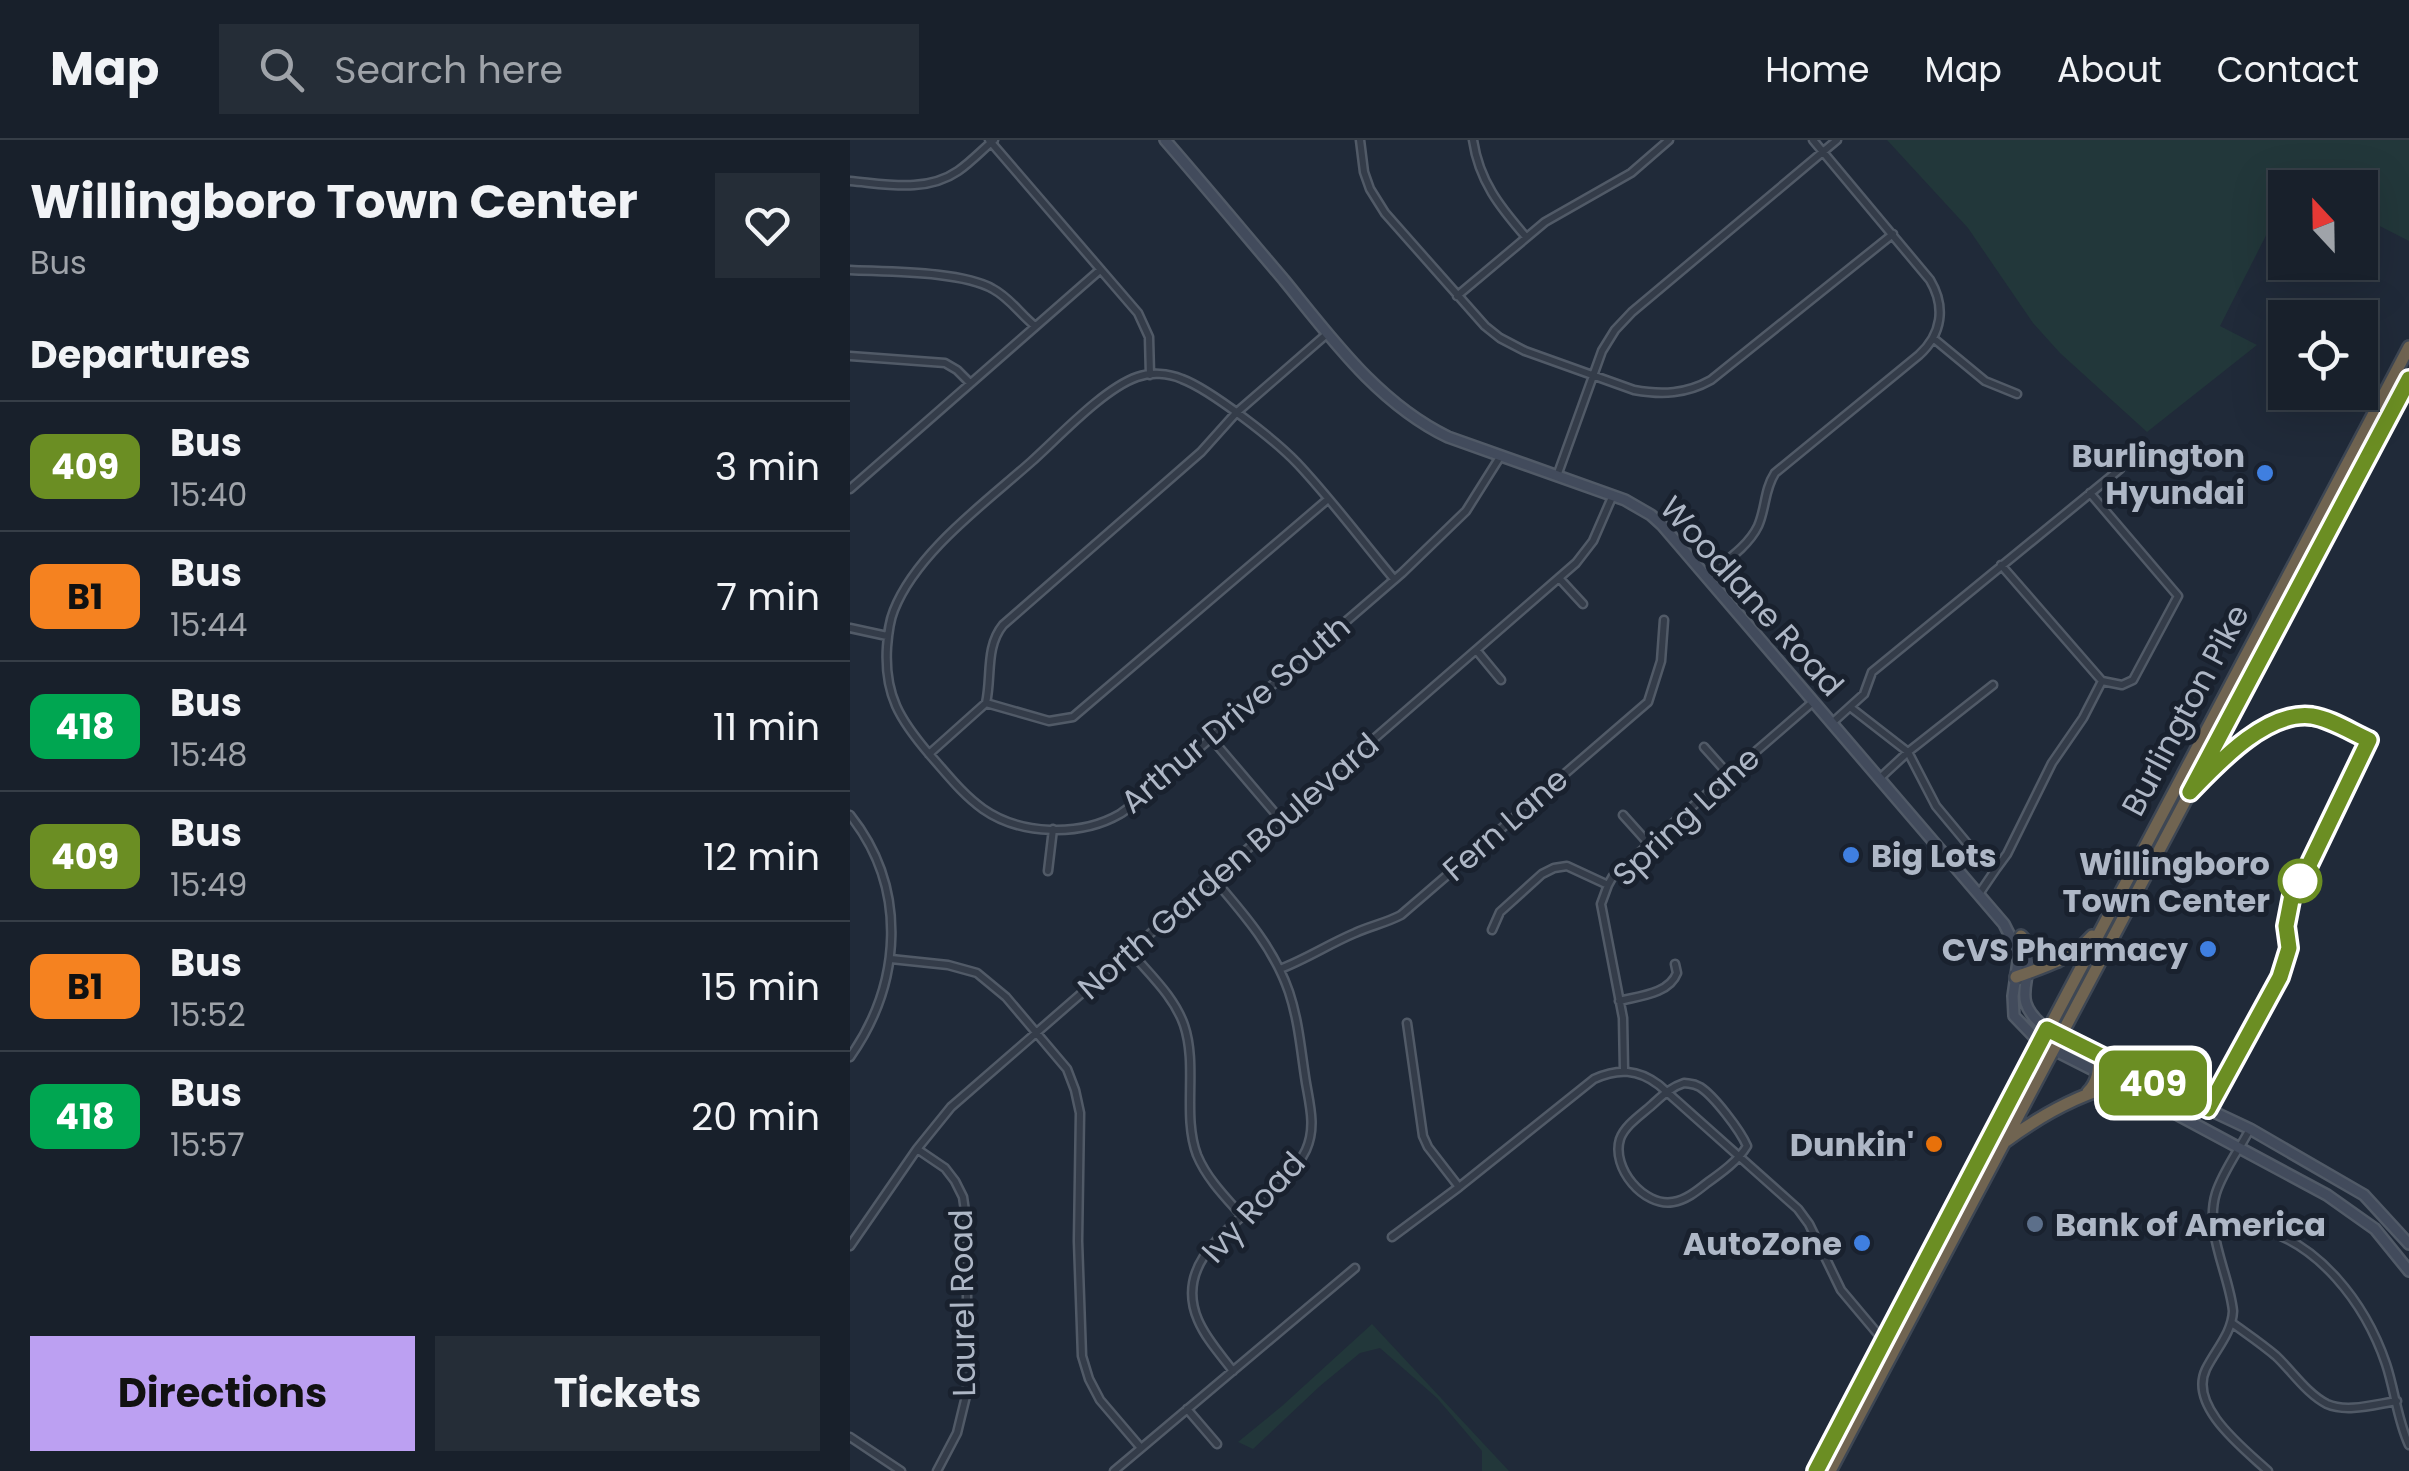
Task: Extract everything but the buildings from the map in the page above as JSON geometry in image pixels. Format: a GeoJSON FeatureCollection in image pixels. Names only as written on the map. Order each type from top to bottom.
{"type":"FeatureCollection","features":[{"type":"Feature","properties":{"kind":"highway","name":"Burlington Pike"},"geometry":{"type":"LineString","coordinates":[[1816,1471],[2409,347]]}},
{"type":"Feature","properties":{"kind":"highway","name":"Burlington Pike"},"geometry":{"type":"LineString","coordinates":[[1830,1471],[2409,379]]}},
{"type":"Feature","properties":{"kind":"highway"},"geometry":{"type":"LineString","coordinates":[[2021,975],[2076,952],[2104,922]]}},
{"type":"Feature","properties":{"kind":"highway"},"geometry":{"type":"LineString","coordinates":[[2021,936],[2036,952],[2058,962]]}},
{"type":"Feature","properties":{"kind":"highway"},"geometry":{"type":"LineString","coordinates":[[2080,1098],[2091,1089],[2099,1056]]}},
{"type":"Feature","properties":{"kind":"highway"},"geometry":{"type":"LineString","coordinates":[[2002,1143],[2032,1122],[2080,1098],[2120,1084]]}},
{"type":"Feature","properties":{"kind":"street","name":"Woodlane Road"},"geometry":{"type":"LineString","coordinates":[[1165,140],[1328,333],[1384,394],[1408,414],[1448,437],[1613,495],[1651,515],[1995,913],[2016,948],[2024,1002],[2047,1029]]}},
{"type":"Feature","properties":{"kind":"street"},"geometry":{"type":"LineString","coordinates":[[1360,140],[1364,172],[1379,204],[1485,326],[1534,354],[1634,390],[1656,394],[1680,392],[1703,384],[1726,369],[1893,234]]}},
{"type":"Feature","properties":{"kind":"street"},"geometry":{"type":"LineString","coordinates":[[1473,140],[1491,195],[1526,237]]}},
{"type":"Feature","properties":{"kind":"street"},"geometry":{"type":"LineString","coordinates":[[1457,296],[1553,217],[1632,173],[1669,140]]}},
{"type":"Feature","properties":{"kind":"street"},"geometry":{"type":"LineString","coordinates":[[1707,576],[1753,534],[1761,518],[1766,490],[1782,466],[1919,355],[1933,338],[1940,319],[1939,298],[1924,272],[1813,140]]}},
{"type":"Feature","properties":{"kind":"street"},"geometry":{"type":"LineString","coordinates":[[1557,476],[1592,374],[1622,320],[1836,140]]}},
{"type":"Feature","properties":{"kind":"street"},"geometry":{"type":"LineString","coordinates":[[850,182],[906,186],[930,183],[960,170],[991,141],[1138,313],[1150,346],[1150,375],[1163,374],[1187,381],[1290,456],[1394,579]]}},
{"type":"Feature","properties":{"kind":"street"},"geometry":{"type":"LineString","coordinates":[[850,270],[946,276],[975,282],[1008,299],[1035,326]]}},
{"type":"Feature","properties":{"kind":"street"},"geometry":{"type":"LineString","coordinates":[[850,488],[1100,270]]}},
{"type":"Feature","properties":{"kind":"street"},"geometry":{"type":"LineString","coordinates":[[929,754],[986,703],[992,650],[1003,625],[1201,452],[1236,413],[1328,333]]}},
{"type":"Feature","properties":{"kind":"street"},"geometry":{"type":"LineString","coordinates":[[1933,338],[1985,381],[2017,394]]}},
{"type":"Feature","properties":{"kind":"street"},"geometry":{"type":"LineString","coordinates":[[850,356],[946,362],[970,383]]}},
{"type":"Feature","properties":{"kind":"street","name":"Arthur Drive South"},"geometry":{"type":"LineString","coordinates":[[1150,375],[1135,378],[1097,404],[936,548],[905,585],[893,610],[887,675],[893,702],[906,727],[962,792],[986,811],[1012,824],[1054,829],[1081,827],[1121,814],[1436,542],[1466,511],[1500,456]]}},
{"type":"Feature","properties":{"kind":"street"},"geometry":{"type":"LineString","coordinates":[[1832,722],[1864,694],[1872,672],[2120,469]]}},
{"type":"Feature","properties":{"kind":"street"},"geometry":{"type":"LineString","coordinates":[[2001,566],[2102,680],[2122,684],[2133,680],[2178,596],[2090,493]]}},
{"type":"Feature","properties":{"kind":"street","name":"North Garden Boulevard"},"geometry":{"type":"LineString","coordinates":[[850,1246],[917,1148],[951,1106],[1559,578],[1593,541],[1613,495]]}},
{"type":"Feature","properties":{"kind":"street"},"geometry":{"type":"LineString","coordinates":[[986,703],[1049,722],[1072,717],[1327,500]]}},
{"type":"Feature","properties":{"kind":"street"},"geometry":{"type":"LineString","coordinates":[[1559,578],[1582,604]]}},
{"type":"Feature","properties":{"kind":"street","name":"Fern Lane"},"geometry":{"type":"LineString","coordinates":[[1280,969],[1401,915],[1648,702],[1661,661],[1664,620]]}},
{"type":"Feature","properties":{"kind":"street"},"geometry":{"type":"LineString","coordinates":[[850,628],[888,636]]}},
{"type":"Feature","properties":{"kind":"street"},"geometry":{"type":"LineString","coordinates":[[1476,651],[1501,680]]}},
{"type":"Feature","properties":{"kind":"street"},"geometry":{"type":"LineString","coordinates":[[1979,894],[2007,854],[2052,763],[2083,718],[2102,680]]}},
{"type":"Feature","properties":{"kind":"street"},"geometry":{"type":"LineString","coordinates":[[1880,778],[1993,686]]}},
{"type":"Feature","properties":{"kind":"street","name":"Spring Lane"},"geometry":{"type":"LineString","coordinates":[[1624,1070],[1623,1018],[1601,904],[1608,885],[1613,876],[1814,701]]}},
{"type":"Feature","properties":{"kind":"street"},"geometry":{"type":"LineString","coordinates":[[1850,708],[1908,752],[1936,806],[1981,860],[1996,869]]}},
{"type":"Feature","properties":{"kind":"street"},"geometry":{"type":"LineString","coordinates":[[1210,738],[1280,820]]}},
{"type":"Feature","properties":{"kind":"street"},"geometry":{"type":"LineString","coordinates":[[1704,747],[1729,775]]}},
{"type":"Feature","properties":{"kind":"street"},"geometry":{"type":"LineString","coordinates":[[850,815],[882,874],[889,904],[891,960],[874,1018],[850,1057]]}},
{"type":"Feature","properties":{"kind":"street"},"geometry":{"type":"LineString","coordinates":[[1624,815],[1649,844]]}},
{"type":"Feature","properties":{"kind":"street"},"geometry":{"type":"LineString","coordinates":[[1048,872],[1054,829]]}},
{"type":"Feature","properties":{"kind":"street"},"geometry":{"type":"LineString","coordinates":[[1492,930],[1500,912],[1554,868],[1568,866],[1608,885]]}},
{"type":"Feature","properties":{"kind":"street","name":"Ivy Road"},"geometry":{"type":"LineString","coordinates":[[1213,878],[1258,932],[1289,991],[1312,1129],[1300,1162],[1282,1184],[1205,1253],[1193,1290],[1194,1307],[1200,1325],[1233,1371]]}},
{"type":"Feature","properties":{"kind":"street","name":"Woodlane Road"},"geometry":{"type":"LineString","coordinates":[[1995,913],[2021,936],[2029,956],[2013,996],[2014,1016],[2040,1043]]}},
{"type":"Feature","properties":{"kind":"street"},"geometry":{"type":"LineString","coordinates":[[1130,951],[1180,1015],[1190,1052],[1194,1146],[1210,1179],[1243,1217]]}},
{"type":"Feature","properties":{"kind":"street"},"geometry":{"type":"LineString","coordinates":[[891,960],[977,972],[999,990],[1067,1069],[1078,1101],[1080,1125],[1078,1266],[1085,1368],[1100,1400],[1141,1448]]}},
{"type":"Feature","properties":{"kind":"street"},"geometry":{"type":"LineString","coordinates":[[1619,1001],[1659,991],[1672,983],[1677,973],[1675,964]]}},
{"type":"Feature","properties":{"kind":"street"},"geometry":{"type":"LineString","coordinates":[[1407,1023],[1423,1136],[1460,1187]]}},
{"type":"Feature","properties":{"kind":"street"},"geometry":{"type":"LineString","coordinates":[[2047,1029],[2250,1129],[2364,1195],[2409,1244]]}},
{"type":"Feature","properties":{"kind":"street"},"geometry":{"type":"LineString","coordinates":[[2040,1043],[2310,1185],[2375,1229],[2409,1271]]}},
{"type":"Feature","properties":{"kind":"street"},"geometry":{"type":"LineString","coordinates":[[1392,1237],[1460,1187],[1580,1088],[1605,1074],[1624,1070],[1645,1076],[1666,1092],[1804,1216],[1841,1290],[1884,1341]]}},
{"type":"Feature","properties":{"kind":"street"},"geometry":{"type":"LineString","coordinates":[[1684,1083],[1702,1088],[1746,1141],[1740,1156],[1677,1202],[1654,1200],[1640,1191],[1621,1165],[1619,1144],[1630,1124],[1666,1092],[1684,1083]]}},
{"type":"Feature","properties":{"kind":"street"},"geometry":{"type":"LineString","coordinates":[[2250,1129],[2216,1192],[2212,1213],[2232,1300],[2232,1324],[2201,1383],[2204,1399],[2221,1424],[2268,1471]]}},
{"type":"Feature","properties":{"kind":"street","name":"Laurel Road"},"geometry":{"type":"LineString","coordinates":[[917,1148],[956,1181],[968,1225],[967,1392],[957,1433],[937,1471]]}},
{"type":"Feature","properties":{"kind":"street"},"geometry":{"type":"LineString","coordinates":[[2214,1228],[2262,1230],[2303,1250],[2327,1268],[2374,1330],[2409,1445]]}},
{"type":"Feature","properties":{"kind":"street"},"geometry":{"type":"LineString","coordinates":[[1114,1471],[1356,1268]]}},
{"type":"Feature","properties":{"kind":"street"},"geometry":{"type":"LineString","coordinates":[[2232,1324],[2265,1346],[2327,1404],[2364,1406],[2396,1400]]}},
{"type":"Feature","properties":{"kind":"street"},"geometry":{"type":"LineString","coordinates":[[1188,1409],[1218,1444]]}},
{"type":"Feature","properties":{"kind":"street"},"geometry":{"type":"LineString","coordinates":[[850,1437],[901,1471]]}},
{"type":"Feature","properties":{"kind":"green space"},"geometry":{"type":"Polygon","coordinates":[[[1887,140],[2409,140],[2409,241],[2378,225],[2378,170],[2268,170],[2268,231],[2220,326],[2257,345],[2147,432],[2060,353],[2033,323],[1968,228],[1887,140]]]}},
{"type":"Feature","properties":{"kind":"green space"},"geometry":{"type":"Polygon","coordinates":[[[1372,1324],[1509,1471],[1482,1471],[1482,1451],[1437,1398],[1380,1348],[1360,1353],[1253,1449],[1238,1442],[1372,1324]]]}},
{"type":"Feature","properties":{"kind":"bus line","name":"409"},"geometry":{"type":"LineString","coordinates":[[1816,1471],[2047,1029],[2208,1109],[2280,977],[2289,948],[2286,926],[2292,895],[2369,740],[2318,717],[2289,718],[2258,732],[2222,759],[2190,792],[2409,379]]}},
{"type":"Feature","properties":{"kind":"place","name":"Burlington Hyundai"},"geometry":{"type":"Point","coordinates":[2265,473]}},
{"type":"Feature","properties":{"kind":"place","name":"Big Lots"},"geometry":{"type":"Point","coordinates":[1851,855]}},
{"type":"Feature","properties":{"kind":"place","name":"Willingboro Town Center"},"geometry":{"type":"Point","coordinates":[2300,881]}},
{"type":"Feature","properties":{"kind":"place","name":"CVS Pharmacy"},"geometry":{"type":"Point","coordinates":[2208,949]}},
{"type":"Feature","properties":{"kind":"place","name":"Dunkin'"},"geometry":{"type":"Point","coordinates":[1934,1144]}},
{"type":"Feature","properties":{"kind":"place","name":"Bank of America"},"geometry":{"type":"Point","coordinates":[2035,1224]}},
{"type":"Feature","properties":{"kind":"place","name":"AutoZone"},"geometry":{"type":"Point","coordinates":[1862,1243]}}]}
